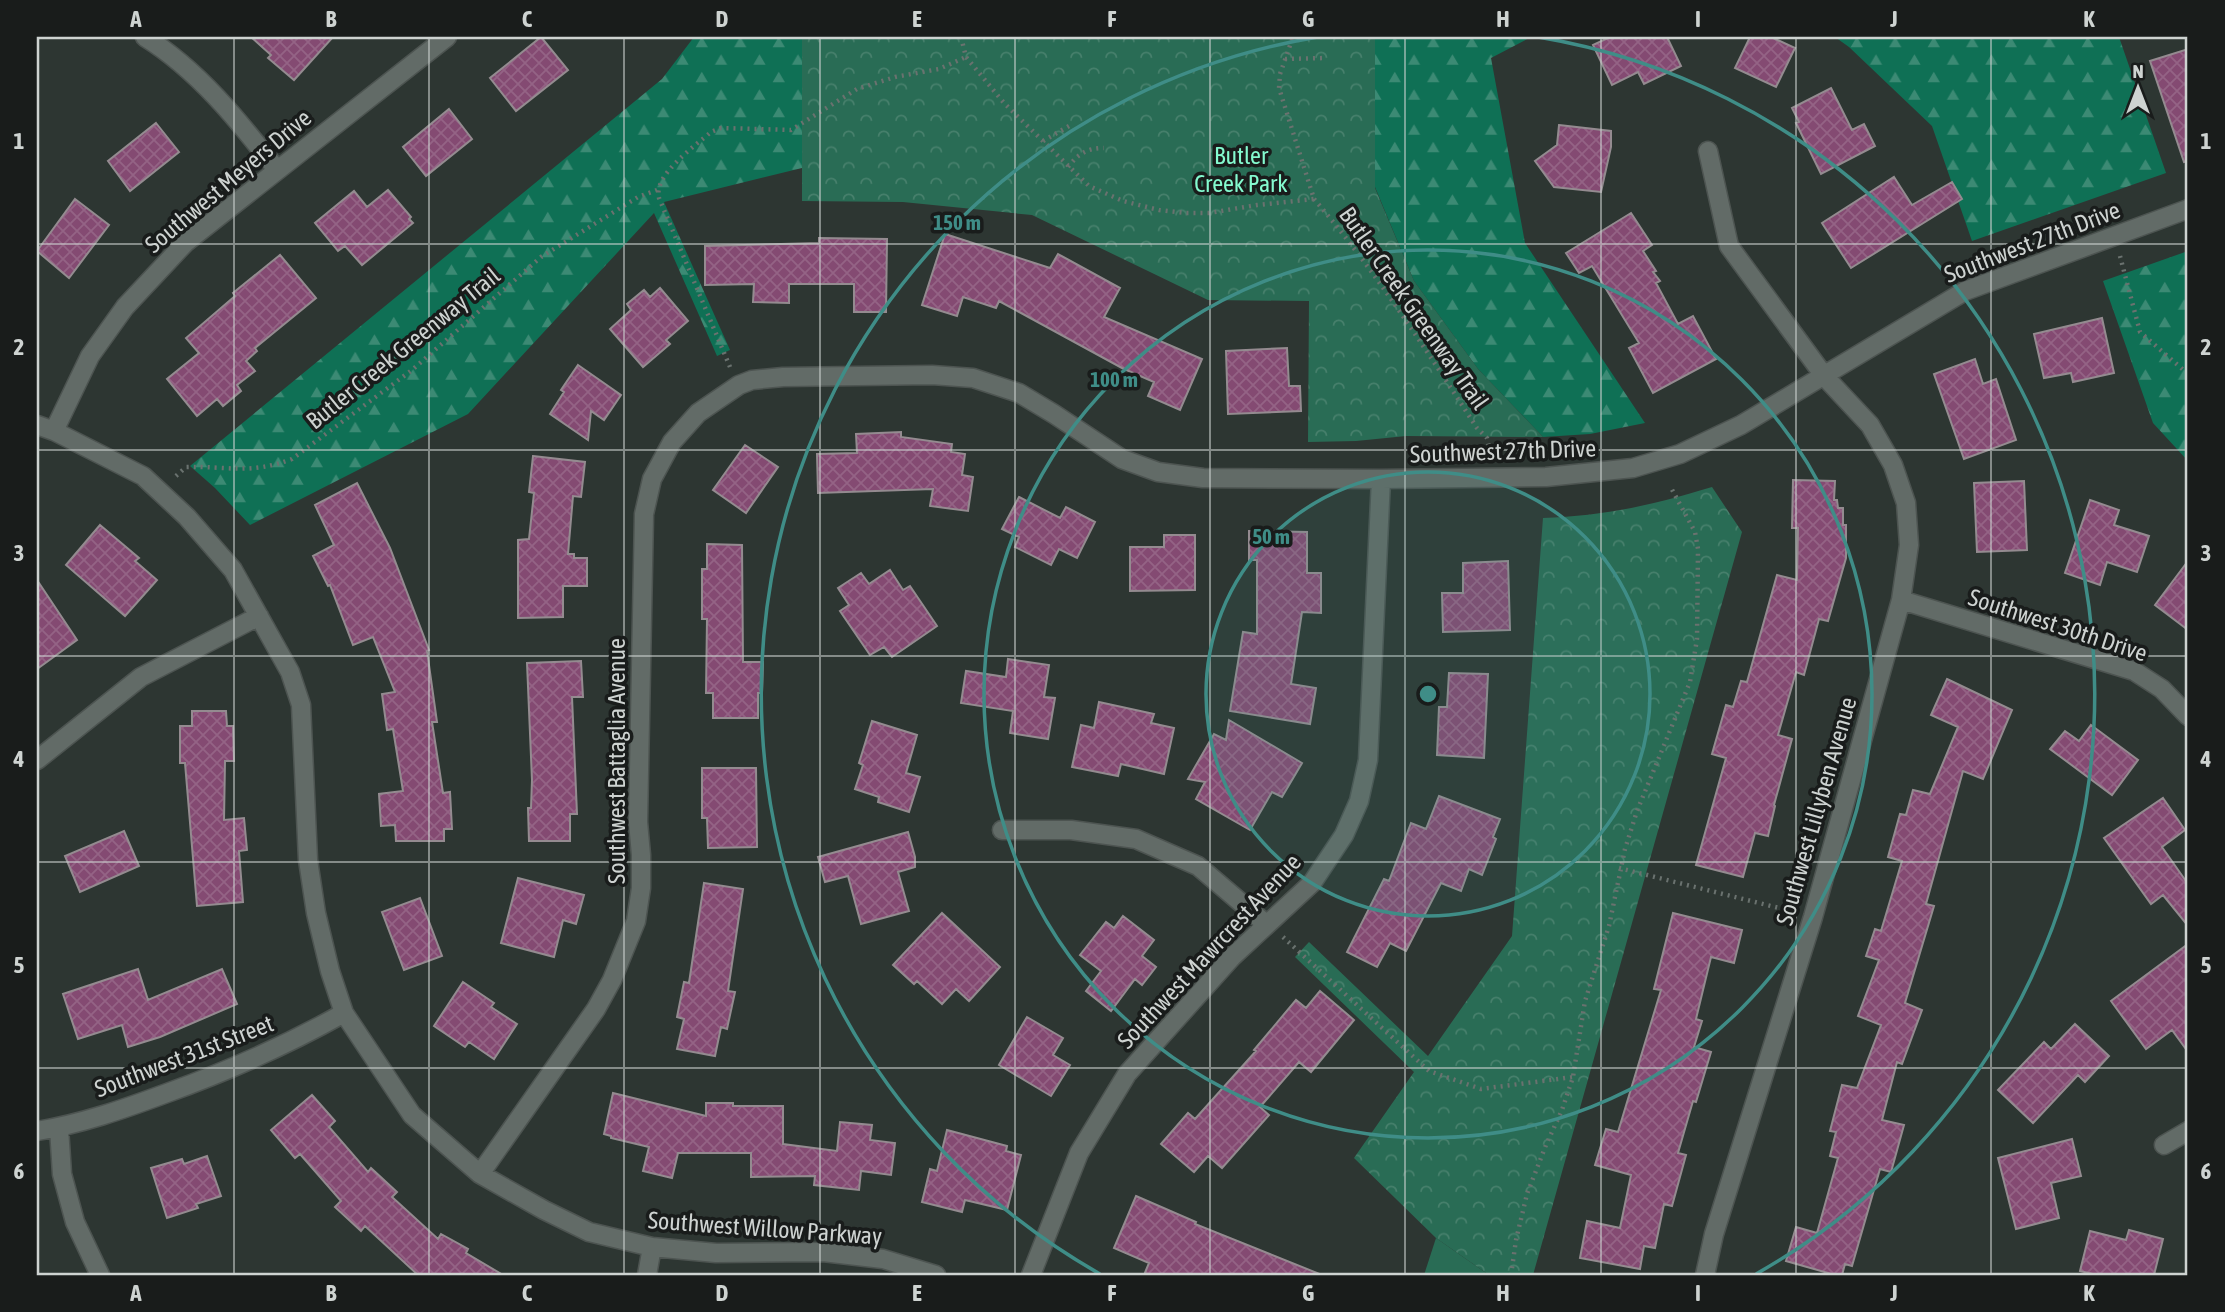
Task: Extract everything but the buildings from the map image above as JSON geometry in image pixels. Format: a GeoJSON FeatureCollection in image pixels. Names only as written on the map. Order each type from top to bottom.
{"type":"FeatureCollection","features":[{"type":"Feature","properties":{"kind":"street"},"geometry":{"type":"LineString","coordinates":[[145,37],[165,49],[215,96],[240,122],[277,170]]}},
{"type":"Feature","properties":{"kind":"street","name":"Southwest Meyers Drive"},"geometry":{"type":"LineString","coordinates":[[45,428],[90,356],[125,307],[185,243],[447,37]]}},
{"type":"Feature","properties":{"kind":"street","name":"Southwest Lillyben Avenue"},"geometry":{"type":"LineString","coordinates":[[1705,1275],[1714,1234],[1812,917],[1901,600],[1908,535],[1906,503],[1894,465],[1870,425],[1825,377],[1729,246],[1708,151]]}},
{"type":"Feature","properties":{"kind":"street","name":"Southwest 27th Drive"},"geometry":{"type":"LineString","coordinates":[[783,377],[932,374],[973,379],[1019,393],[1122,460],[1158,472],[1203,478],[1381,479],[1583,475],[1653,463],[1680,454],[1741,425],[1825,377],[1965,291],[2188,209]]}},
{"type":"Feature","properties":{"kind":"street","name":"Southwest Battaglia Avenue"},"geometry":{"type":"LineString","coordinates":[[480,1174],[596,1009],[612,980],[636,921],[641,888],[638,822],[644,514],[652,479],[672,442],[698,413],[739,385],[752,380],[783,377]]}},
{"type":"Feature","properties":{"kind":"street","name":"Southwest Willow Parkway"},"geometry":{"type":"LineString","coordinates":[[45,428],[143,476],[187,517],[233,570],[290,672],[302,705],[308,860],[316,913],[330,971],[344,1013],[412,1115],[480,1174],[589,1232],[652,1247],[716,1253],[822,1252],[883,1259],[936,1275]]}},
{"type":"Feature","properties":{"kind":"street","name":"Southwest Mawrcrest Avenue"},"geometry":{"type":"LineString","coordinates":[[1031,1275],[1079,1153],[1127,1074],[1232,957],[1312,883],[1344,835],[1359,801],[1368,760],[1381,479]]}},
{"type":"Feature","properties":{"kind":"street","name":"Southwest 30th Drive"},"geometry":{"type":"LineString","coordinates":[[1901,600],[2134,671],[2162,689],[2188,716]]}},
{"type":"Feature","properties":{"kind":"street"},"geometry":{"type":"LineString","coordinates":[[37,760],[141,677],[259,616]]}},
{"type":"Feature","properties":{"kind":"street"},"geometry":{"type":"LineString","coordinates":[[1002,830],[1071,830],[1136,839],[1198,866],[1266,924]]}},
{"type":"Feature","properties":{"kind":"street","name":"Southwest 31st Street"},"geometry":{"type":"LineString","coordinates":[[37,1131],[59,1128],[130,1107],[213,1076],[300,1038],[344,1013]]}},
{"type":"Feature","properties":{"kind":"street"},"geometry":{"type":"LineString","coordinates":[[59,1128],[62,1174],[75,1222],[100,1275]]}},
{"type":"Feature","properties":{"kind":"street"},"geometry":{"type":"LineString","coordinates":[[2164,1145],[2188,1131]]}},
{"type":"Feature","properties":{"kind":"street"},"geometry":{"type":"LineString","coordinates":[[647,1275],[652,1247]]}},
{"type":"Feature","properties":{"kind":"path","name":"Butler Creek Greenway Trail"},"geometry":{"type":"LineString","coordinates":[[961,37],[966,57],[1003,103],[1089,186],[1123,201],[1159,210],[1209,213],[1314,199]]}},
{"type":"Feature","properties":{"kind":"path","name":"Butler Creek Greenway Trail"},"geometry":{"type":"LineString","coordinates":[[1293,37],[1284,59],[1279,88],[1314,199],[1409,324],[1477,428],[1487,438],[1491,477]]}},
{"type":"Feature","properties":{"kind":"path","name":"Butler Creek Greenway Trail"},"geometry":{"type":"LineString","coordinates":[[158,489],[186,467],[249,470],[271,467],[292,459],[412,370],[541,257],[638,197],[657,190],[664,175],[711,132],[731,127],[791,130],[857,89],[895,77],[939,69],[966,57]]}},
{"type":"Feature","properties":{"kind":"path"},"geometry":{"type":"LineString","coordinates":[[1284,59],[1325,58]]}},
{"type":"Feature","properties":{"kind":"path"},"geometry":{"type":"LineString","coordinates":[[1043,142],[1069,126]]}},
{"type":"Feature","properties":{"kind":"path"},"geometry":{"type":"LineString","coordinates":[[1068,167],[1083,152],[1092,148],[1104,148]]}},
{"type":"Feature","properties":{"kind":"path"},"geometry":{"type":"LineString","coordinates":[[657,190],[662,208],[739,385]]}},
{"type":"Feature","properties":{"kind":"path"},"geometry":{"type":"LineString","coordinates":[[2114,236],[2140,332],[2188,374]]}},
{"type":"Feature","properties":{"kind":"path"},"geometry":{"type":"LineString","coordinates":[[1511,1275],[1527,1194],[1573,1077],[1585,1001],[1609,926],[1619,868],[1637,811],[1690,682],[1697,639],[1698,549],[1695,532],[1670,486]]}},
{"type":"Feature","properties":{"kind":"path"},"geometry":{"type":"LineString","coordinates":[[1619,868],[1812,917]]}},
{"type":"Feature","properties":{"kind":"path"},"geometry":{"type":"LineString","coordinates":[[1266,924],[1300,950],[1429,1071],[1481,1090],[1573,1077]]}},
{"type":"Feature","properties":{"kind":"green space"},"geometry":{"type":"Polygon","coordinates":[[[694,37],[802,37],[802,168],[664,202],[730,350],[717,356],[654,213],[468,414],[250,525],[190,466],[662,79],[694,37]]]}},
{"type":"Feature","properties":{"kind":"green space","name":"Butler Creek Park"},"geometry":{"type":"Polygon","coordinates":[[[802,37],[1375,37],[1375,188],[1414,281],[1478,369],[1543,437],[1406,436],[1308,442],[1309,301],[1208,300],[1032,215],[903,202],[802,201],[802,37]]]}},
{"type":"Feature","properties":{"kind":"green space"},"geometry":{"type":"Polygon","coordinates":[[[1375,37],[1531,37],[1491,58],[1525,243],[1645,423],[1590,434],[1543,437],[1478,369],[1414,281],[1375,187],[1375,37]]]}},
{"type":"Feature","properties":{"kind":"green space"},"geometry":{"type":"Polygon","coordinates":[[[1835,37],[2119,37],[2166,173],[1972,241],[1932,126],[1835,37]]]}},
{"type":"Feature","properties":{"kind":"green space"},"geometry":{"type":"Polygon","coordinates":[[[2188,251],[2188,461],[2153,423],[2103,281],[2188,251]]]}},
{"type":"Feature","properties":{"kind":"green space"},"geometry":{"type":"Polygon","coordinates":[[[1712,487],[1742,532],[1533,1275],[1489,1275],[1436,1238],[1354,1158],[1414,1072],[1295,957],[1309,942],[1428,1056],[1512,936],[1543,518],[1587,515],[1628,508],[1712,487]]]}},
{"type":"Feature","properties":{"kind":"green space"},"geometry":{"type":"Polygon","coordinates":[[[1436,1238],[1489,1275],[1424,1275],[1436,1238]]]}}]}
